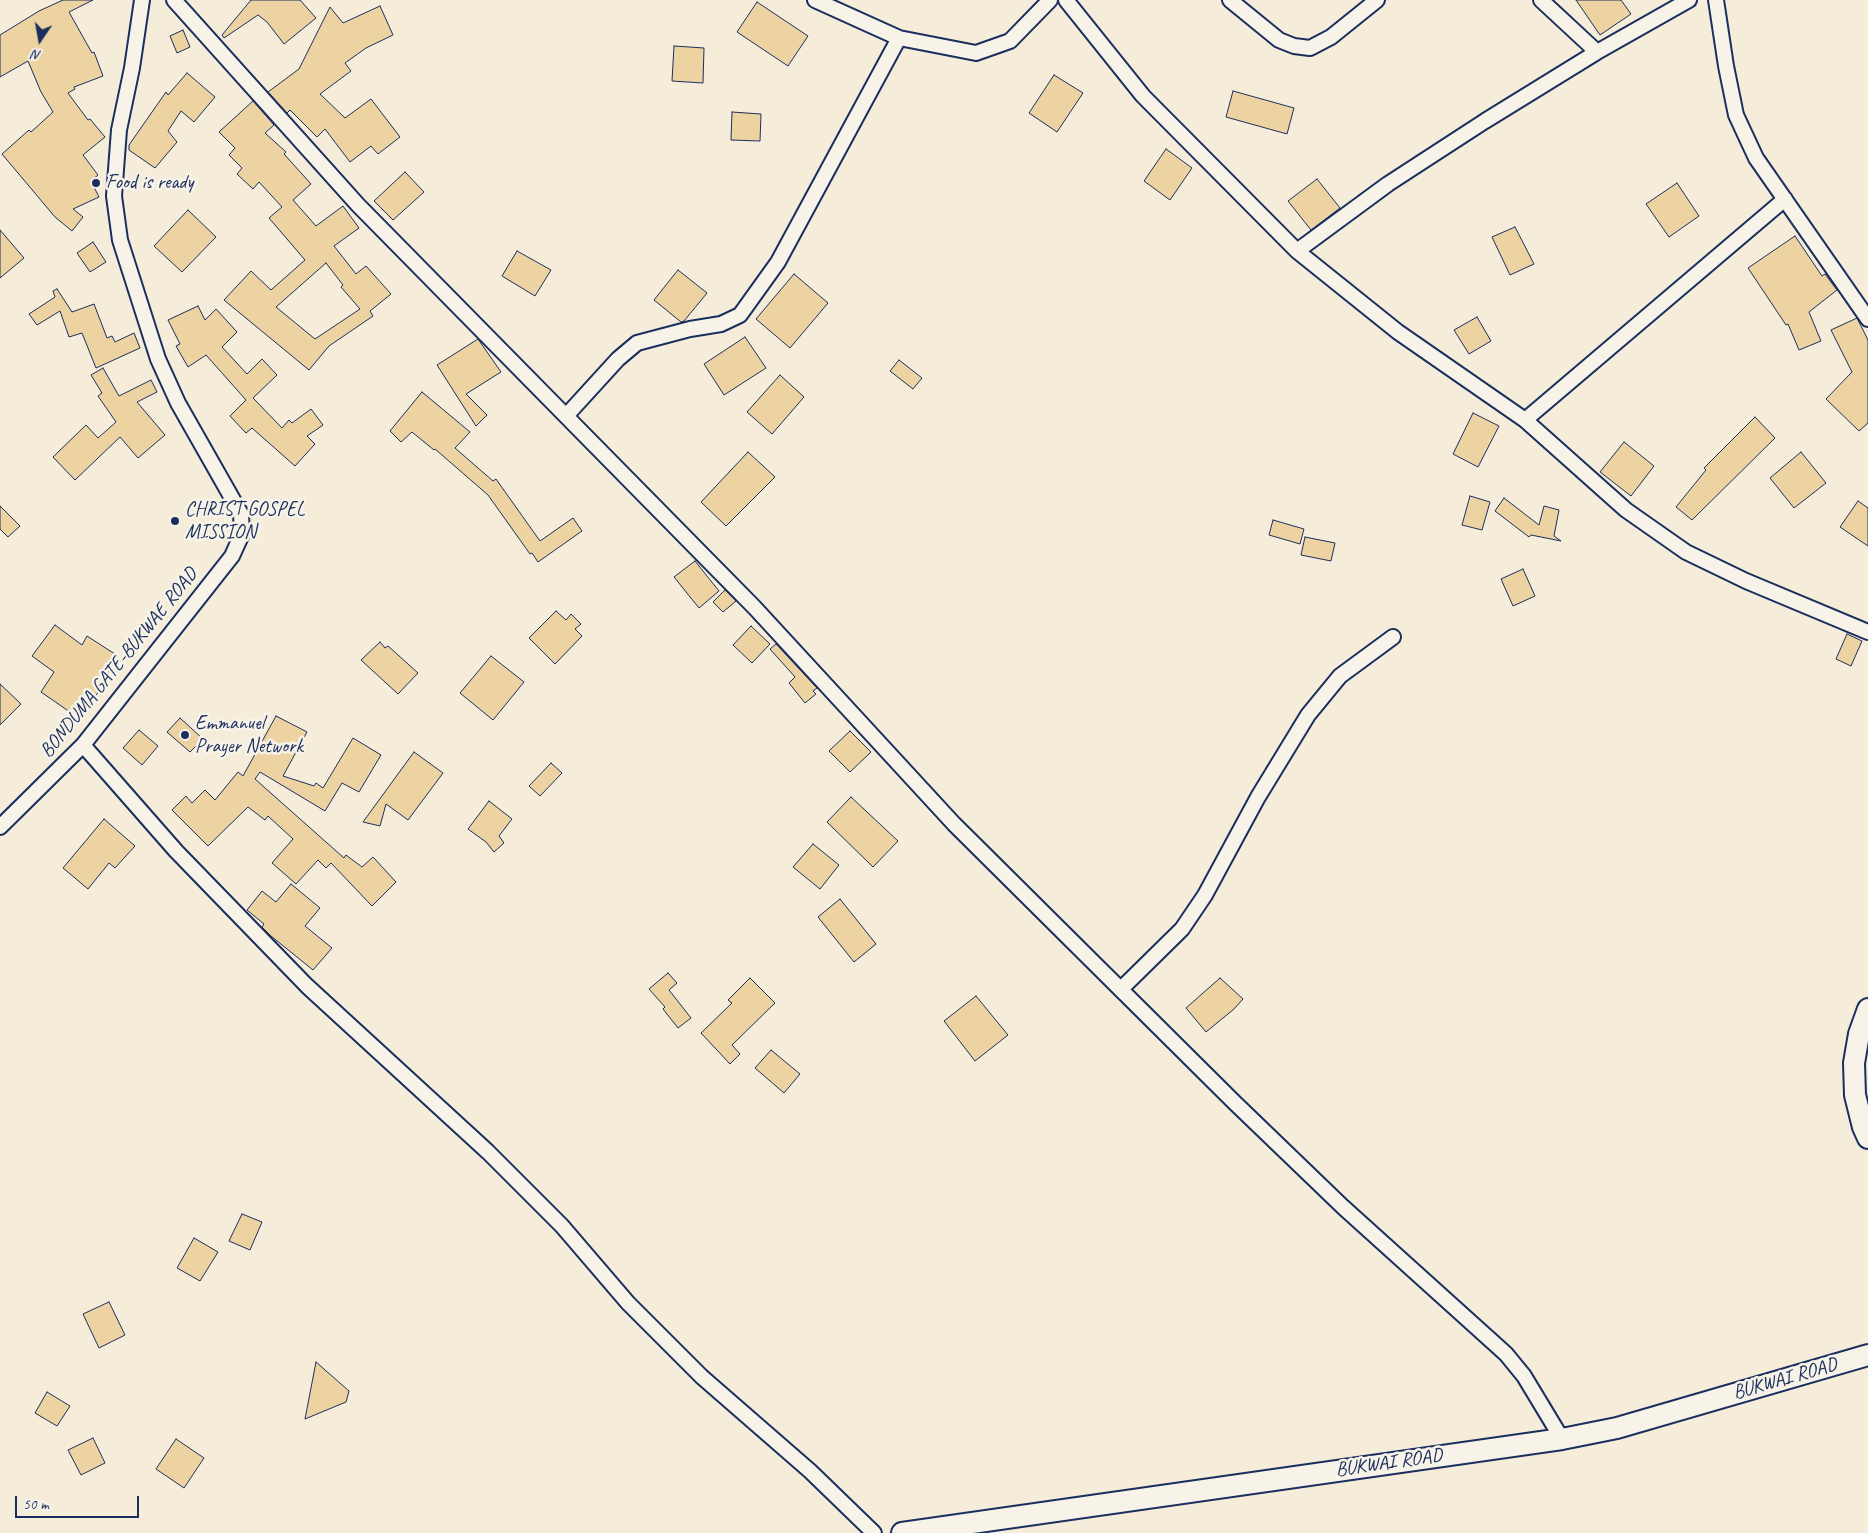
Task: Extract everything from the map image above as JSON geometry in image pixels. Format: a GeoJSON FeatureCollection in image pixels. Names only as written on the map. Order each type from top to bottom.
{"type":"FeatureCollection","features":[{"type":"Feature","properties":{"kind":"street","name":"BONDUMA GATE-BUKWAE ROAD"},"geometry":{"type":"LineString","coordinates":[[0,827],[83,745],[232,556],[242,534],[241,514],[178,403],[158,359],[120,240],[114,196],[119,130],[133,60],[142,0]]}},
{"type":"Feature","properties":{"kind":"street"},"geometry":{"type":"LineString","coordinates":[[174,0],[358,205],[755,608],[954,824],[1235,1103],[1330,1194],[1506,1354],[1524,1376],[1562,1439]]}},
{"type":"Feature","properties":{"kind":"street"},"geometry":{"type":"LineString","coordinates":[[815,0],[898,38],[976,53],[1010,41],[1050,0]]}},
{"type":"Feature","properties":{"kind":"street"},"geometry":{"type":"LineString","coordinates":[[1066,0],[1143,96],[1297,251],[1398,332],[1525,420],[1626,510],[1686,552],[1746,581],[1868,632]]}},
{"type":"Feature","properties":{"kind":"street"},"geometry":{"type":"LineString","coordinates":[[1230,0],[1279,40],[1294,46],[1310,48],[1331,37],[1377,0]]}},
{"type":"Feature","properties":{"kind":"street"},"geometry":{"type":"LineString","coordinates":[[1541,0],[1598,52]]}},
{"type":"Feature","properties":{"kind":"street"},"geometry":{"type":"LineString","coordinates":[[1297,251],[1388,184],[1485,121],[1598,52],[1689,0]]}},
{"type":"Feature","properties":{"kind":"street"},"geometry":{"type":"LineString","coordinates":[[1716,0],[1736,115],[1756,158],[1868,319]]}},
{"type":"Feature","properties":{"kind":"street"},"geometry":{"type":"LineString","coordinates":[[566,416],[618,359],[637,343],[690,329],[721,324],[740,314],[778,262],[898,38]]}},
{"type":"Feature","properties":{"kind":"street"},"geometry":{"type":"LineString","coordinates":[[1525,420],[1785,200]]}},
{"type":"Feature","properties":{"kind":"street"},"geometry":{"type":"LineString","coordinates":[[1121,989],[1182,929],[1205,895],[1258,797],[1308,715],[1340,676],[1393,637]]}},
{"type":"Feature","properties":{"kind":"street"},"geometry":{"type":"LineString","coordinates":[[83,745],[176,851],[308,986],[488,1152],[562,1226],[628,1304],[702,1377],[810,1471],[874,1533]]}},
{"type":"Feature","properties":{"kind":"street"},"geometry":{"type":"LineString","coordinates":[[1868,1009],[1859,1034],[1854,1064],[1855,1095],[1863,1127],[1868,1138]]}},
{"type":"Feature","properties":{"kind":"street","name":"BUKWAI ROAD"},"geometry":{"type":"LineString","coordinates":[[902,1533],[1562,1439],[1617,1428],[1868,1354]]}},
{"type":"Feature","properties":{"kind":"building"},"geometry":{"type":"Polygon","coordinates":[[[63,0],[93,0],[69,12],[92,53],[94,52],[103,76],[74,87],[75,89],[68,93],[88,120],[90,119],[105,137],[83,155],[98,175],[91,181],[99,197],[73,209],[83,217],[72,231],[55,217],[2,154],[53,112],[41,92],[28,61],[0,77],[0,35],[39,11],[63,0]]]}},
{"type":"Feature","properties":{"kind":"building"},"geometry":{"type":"Polygon","coordinates":[[[251,0],[300,0],[316,18],[284,44],[267,22],[258,15],[224,38],[222,35],[251,0]]]}},
{"type":"Feature","properties":{"kind":"building"},"geometry":{"type":"Polygon","coordinates":[[[1576,0],[1621,0],[1631,14],[1600,35],[1576,0]]]}},
{"type":"Feature","properties":{"kind":"building"},"geometry":{"type":"Polygon","coordinates":[[[757,2],[808,36],[788,66],[737,32],[757,2]]]}},
{"type":"Feature","properties":{"kind":"building"},"geometry":{"type":"Polygon","coordinates":[[[380,6],[393,35],[366,48],[345,63],[351,71],[320,94],[345,118],[371,99],[400,137],[378,154],[371,146],[350,162],[325,129],[317,137],[290,110],[287,113],[268,92],[299,69],[330,7],[343,23],[380,6]]]}},
{"type":"Feature","properties":{"kind":"building"},"geometry":{"type":"Polygon","coordinates":[[[183,30],[190,47],[177,53],[170,36],[183,30]]]}},
{"type":"Feature","properties":{"kind":"building"},"geometry":{"type":"Polygon","coordinates":[[[674,46],[704,48],[703,83],[672,81],[674,46]]]}},
{"type":"Feature","properties":{"kind":"building"},"geometry":{"type":"Polygon","coordinates":[[[187,73],[215,97],[194,122],[181,111],[168,131],[177,142],[155,168],[129,150],[129,145],[166,92],[168,95],[187,73]]]}},
{"type":"Feature","properties":{"kind":"building"},"geometry":{"type":"Polygon","coordinates":[[[1054,75],[1083,93],[1057,132],[1029,113],[1054,75]]]}},
{"type":"Feature","properties":{"kind":"building"},"geometry":{"type":"Polygon","coordinates":[[[1233,91],[1294,108],[1287,134],[1226,117],[1233,91]]]}},
{"type":"Feature","properties":{"kind":"building"},"geometry":{"type":"Polygon","coordinates":[[[253,101],[274,125],[265,133],[286,152],[284,154],[311,184],[293,200],[316,226],[343,206],[359,228],[334,246],[356,274],[366,266],[391,294],[370,311],[373,316],[329,346],[309,370],[224,300],[251,271],[271,290],[305,260],[269,218],[282,207],[259,182],[253,189],[237,174],[242,168],[229,155],[235,148],[219,132],[253,101]],[[326,263],[276,307],[315,339],[360,309],[341,287],[343,285],[326,263]]]}},
{"type":"Feature","properties":{"kind":"building"},"geometry":{"type":"Polygon","coordinates":[[[732,112],[761,114],[760,141],[731,140],[732,112]]]}},
{"type":"Feature","properties":{"kind":"building"},"geometry":{"type":"Polygon","coordinates":[[[1166,149],[1192,168],[1170,200],[1144,181],[1166,149]]]}},
{"type":"Feature","properties":{"kind":"building"},"geometry":{"type":"Polygon","coordinates":[[[405,172],[424,192],[393,220],[374,201],[405,172]]]}},
{"type":"Feature","properties":{"kind":"building"},"geometry":{"type":"Polygon","coordinates":[[[1317,179],[1340,208],[1311,230],[1288,201],[1317,179]]]}},
{"type":"Feature","properties":{"kind":"building"},"geometry":{"type":"Polygon","coordinates":[[[1677,183],[1699,216],[1669,237],[1646,204],[1677,183]]]}},
{"type":"Feature","properties":{"kind":"building"},"geometry":{"type":"Polygon","coordinates":[[[188,210],[216,237],[182,272],[154,246],[188,210]]]}},
{"type":"Feature","properties":{"kind":"building"},"geometry":{"type":"Polygon","coordinates":[[[1515,227],[1534,264],[1510,275],[1492,237],[1515,227]]]}},
{"type":"Feature","properties":{"kind":"building"},"geometry":{"type":"Polygon","coordinates":[[[0,230],[24,258],[0,278],[0,230]]]}},
{"type":"Feature","properties":{"kind":"building"},"geometry":{"type":"Polygon","coordinates":[[[1795,236],[1822,276],[1825,274],[1837,290],[1809,312],[1821,341],[1799,350],[1788,324],[1786,325],[1748,268],[1795,236]]]}},
{"type":"Feature","properties":{"kind":"building"},"geometry":{"type":"Polygon","coordinates":[[[93,242],[106,262],[90,272],[77,253],[93,242]]]}},
{"type":"Feature","properties":{"kind":"building"},"geometry":{"type":"Polygon","coordinates":[[[517,251],[551,270],[535,296],[502,276],[517,251]]]}},
{"type":"Feature","properties":{"kind":"building"},"geometry":{"type":"Polygon","coordinates":[[[678,270],[707,293],[684,321],[681,322],[654,300],[678,270]]]}},
{"type":"Feature","properties":{"kind":"building"},"geometry":{"type":"Polygon","coordinates":[[[794,274],[828,303],[790,348],[756,319],[794,274]]]}},
{"type":"Feature","properties":{"kind":"building"},"geometry":{"type":"Polygon","coordinates":[[[57,289],[72,312],[94,304],[107,338],[112,336],[115,342],[134,333],[140,348],[96,368],[82,333],[69,337],[60,311],[37,325],[29,314],[55,297],[53,291],[57,289]]]}},
{"type":"Feature","properties":{"kind":"building"},"geometry":{"type":"Polygon","coordinates":[[[198,306],[205,320],[216,309],[237,332],[222,347],[247,374],[262,359],[277,375],[253,398],[282,428],[289,420],[292,423],[311,409],[323,425],[307,436],[315,444],[295,466],[252,428],[246,433],[230,416],[246,400],[206,355],[188,367],[176,346],[180,344],[168,320],[198,306]]]}},
{"type":"Feature","properties":{"kind":"building"},"geometry":{"type":"Polygon","coordinates":[[[1477,317],[1491,341],[1469,354],[1454,330],[1477,317]]]}},
{"type":"Feature","properties":{"kind":"building"},"geometry":{"type":"Polygon","coordinates":[[[1857,318],[1868,340],[1868,423],[1859,431],[1826,399],[1852,372],[1831,330],[1857,318]]]}},
{"type":"Feature","properties":{"kind":"building"},"geometry":{"type":"Polygon","coordinates":[[[745,337],[766,368],[724,395],[704,364],[745,337]]]}},
{"type":"Feature","properties":{"kind":"building"},"geometry":{"type":"Polygon","coordinates":[[[478,339],[501,372],[466,394],[487,415],[476,426],[437,365],[478,339]]]}},
{"type":"Feature","properties":{"kind":"building"},"geometry":{"type":"Polygon","coordinates":[[[899,360],[922,378],[913,389],[890,371],[899,360]]]}},
{"type":"Feature","properties":{"kind":"building"},"geometry":{"type":"Polygon","coordinates":[[[103,368],[119,396],[151,380],[157,392],[137,402],[165,435],[138,458],[120,437],[75,480],[53,457],[86,425],[98,438],[116,422],[98,396],[102,393],[91,375],[103,368]]]}},
{"type":"Feature","properties":{"kind":"building"},"geometry":{"type":"Polygon","coordinates":[[[780,375],[804,397],[772,434],[747,412],[780,375]]]}},
{"type":"Feature","properties":{"kind":"building"},"geometry":{"type":"Polygon","coordinates":[[[422,392],[470,432],[455,448],[493,481],[496,479],[540,541],[573,518],[582,531],[538,562],[532,553],[530,554],[488,495],[435,449],[412,432],[401,442],[390,431],[422,392]]]}},
{"type":"Feature","properties":{"kind":"building"},"geometry":{"type":"Polygon","coordinates":[[[1473,413],[1499,426],[1478,467],[1453,454],[1473,413]]]}},
{"type":"Feature","properties":{"kind":"building"},"geometry":{"type":"Polygon","coordinates":[[[1755,417],[1775,438],[1692,520],[1676,507],[1706,470],[1704,468],[1755,417]]]}},
{"type":"Feature","properties":{"kind":"building"},"geometry":{"type":"Polygon","coordinates":[[[1624,442],[1654,466],[1631,496],[1600,472],[1624,442]]]}},
{"type":"Feature","properties":{"kind":"building"},"geometry":{"type":"Polygon","coordinates":[[[748,452],[775,477],[726,526],[701,502],[748,452]]]}},
{"type":"Feature","properties":{"kind":"building"},"geometry":{"type":"Polygon","coordinates":[[[1801,452],[1826,483],[1794,508],[1770,478],[1801,452]]]}},
{"type":"Feature","properties":{"kind":"building"},"geometry":{"type":"Polygon","coordinates":[[[1470,496],[1490,502],[1482,530],[1462,525],[1470,496]]]}},
{"type":"Feature","properties":{"kind":"building"},"geometry":{"type":"Polygon","coordinates":[[[1504,498],[1539,525],[1544,506],[1559,510],[1554,536],[1561,541],[1531,535],[1529,537],[1495,511],[1504,498]]]}},
{"type":"Feature","properties":{"kind":"building"},"geometry":{"type":"Polygon","coordinates":[[[1858,501],[1868,508],[1868,546],[1840,527],[1858,501]]]}},
{"type":"Feature","properties":{"kind":"building"},"geometry":{"type":"Polygon","coordinates":[[[0,506],[20,526],[8,537],[0,529],[0,506]]]}},
{"type":"Feature","properties":{"kind":"building"},"geometry":{"type":"Polygon","coordinates":[[[1273,520],[1304,529],[1300,544],[1269,535],[1273,520]]]}},
{"type":"Feature","properties":{"kind":"building"},"geometry":{"type":"Polygon","coordinates":[[[1305,537],[1335,543],[1331,561],[1301,555],[1305,537]]]}},
{"type":"Feature","properties":{"kind":"building"},"geometry":{"type":"Polygon","coordinates":[[[695,561],[719,591],[699,608],[674,577],[695,561]]]}},
{"type":"Feature","properties":{"kind":"building"},"geometry":{"type":"Polygon","coordinates":[[[1523,569],[1535,596],[1513,606],[1501,579],[1523,569]]]}},
{"type":"Feature","properties":{"kind":"building"},"geometry":{"type":"Polygon","coordinates":[[[725,590],[736,601],[723,612],[713,602],[725,590]]]}},
{"type":"Feature","properties":{"kind":"building"},"geometry":{"type":"Polygon","coordinates":[[[556,611],[566,620],[571,614],[581,624],[575,629],[582,636],[555,664],[529,638],[556,611]]]}},
{"type":"Feature","properties":{"kind":"building"},"geometry":{"type":"Polygon","coordinates":[[[55,625],[82,645],[87,636],[118,656],[97,690],[99,691],[80,719],[41,692],[54,672],[32,656],[55,625]]]}},
{"type":"Feature","properties":{"kind":"building"},"geometry":{"type":"Polygon","coordinates":[[[751,626],[770,644],[752,663],[733,645],[751,626]]]}},
{"type":"Feature","properties":{"kind":"building"},"geometry":{"type":"Polygon","coordinates":[[[1847,634],[1862,641],[1851,666],[1836,659],[1847,634]]]}},
{"type":"Feature","properties":{"kind":"building"},"geometry":{"type":"Polygon","coordinates":[[[380,642],[385,648],[388,646],[418,673],[398,694],[361,660],[380,642]]]}},
{"type":"Feature","properties":{"kind":"building"},"geometry":{"type":"Polygon","coordinates":[[[776,644],[817,688],[813,691],[816,694],[805,703],[789,683],[795,677],[770,649],[776,644]]]}},
{"type":"Feature","properties":{"kind":"building"},"geometry":{"type":"Polygon","coordinates":[[[491,656],[524,682],[493,720],[460,693],[491,656]]]}},
{"type":"Feature","properties":{"kind":"building"},"geometry":{"type":"Polygon","coordinates":[[[0,684],[21,704],[0,725],[0,684]]]}},
{"type":"Feature","properties":{"kind":"building"},"geometry":{"type":"Polygon","coordinates":[[[276,716],[307,732],[283,776],[314,786],[316,783],[323,788],[353,738],[381,755],[359,792],[342,783],[325,811],[260,772],[255,779],[344,858],[346,855],[362,867],[373,857],[396,882],[372,906],[331,863],[326,868],[318,860],[296,884],[272,863],[293,839],[268,816],[265,820],[248,807],[208,846],[172,810],[186,796],[192,803],[205,790],[215,800],[238,772],[243,776],[276,716]]]}},
{"type":"Feature","properties":{"kind":"building","name":"Emmanuel Prayer Network"},"geometry":{"type":"Polygon","coordinates":[[[180,718],[203,739],[190,752],[167,732],[180,718]]]}},
{"type":"Feature","properties":{"kind":"building"},"geometry":{"type":"Polygon","coordinates":[[[139,730],[158,746],[142,765],[123,748],[139,730]]]}},
{"type":"Feature","properties":{"kind":"building"},"geometry":{"type":"Polygon","coordinates":[[[850,731],[871,752],[850,772],[829,751],[850,731]]]}},
{"type":"Feature","properties":{"kind":"building"},"geometry":{"type":"Polygon","coordinates":[[[414,752],[443,773],[408,820],[386,804],[380,826],[363,822],[414,752]]]}},
{"type":"Feature","properties":{"kind":"building"},"geometry":{"type":"Polygon","coordinates":[[[551,763],[562,773],[540,796],[529,786],[551,763]]]}},
{"type":"Feature","properties":{"kind":"building"},"geometry":{"type":"Polygon","coordinates":[[[851,797],[898,841],[873,867],[827,822],[851,797]]]}},
{"type":"Feature","properties":{"kind":"building"},"geometry":{"type":"Polygon","coordinates":[[[489,801],[512,819],[499,836],[504,843],[494,852],[486,842],[468,829],[489,801]]]}},
{"type":"Feature","properties":{"kind":"building"},"geometry":{"type":"Polygon","coordinates":[[[104,819],[135,846],[115,868],[109,863],[88,889],[63,868],[104,819]]]}},
{"type":"Feature","properties":{"kind":"building"},"geometry":{"type":"Polygon","coordinates":[[[813,844],[839,865],[820,889],[793,867],[813,844]]]}},
{"type":"Feature","properties":{"kind":"building"},"geometry":{"type":"Polygon","coordinates":[[[291,884],[320,908],[305,926],[332,948],[313,970],[271,936],[262,927],[264,924],[247,910],[262,891],[276,902],[291,884]]]}},
{"type":"Feature","properties":{"kind":"building"},"geometry":{"type":"Polygon","coordinates":[[[840,899],[876,944],[854,962],[818,917],[840,899]]]}},
{"type":"Feature","properties":{"kind":"building"},"geometry":{"type":"Polygon","coordinates":[[[668,973],[677,983],[669,990],[691,1018],[678,1028],[663,1009],[665,1007],[649,989],[668,973]]]}},
{"type":"Feature","properties":{"kind":"building"},"geometry":{"type":"Polygon","coordinates":[[[750,978],[775,1003],[732,1045],[740,1054],[730,1064],[701,1033],[732,1003],[728,1000],[750,978]]]}},
{"type":"Feature","properties":{"kind":"building"},"geometry":{"type":"Polygon","coordinates":[[[1220,978],[1243,999],[1206,1032],[1186,1008],[1220,978]]]}},
{"type":"Feature","properties":{"kind":"building"},"geometry":{"type":"Polygon","coordinates":[[[976,996],[1008,1035],[975,1061],[944,1021],[976,996]]]}},
{"type":"Feature","properties":{"kind":"building"},"geometry":{"type":"Polygon","coordinates":[[[771,1050],[800,1074],[784,1093],[755,1068],[771,1050]]]}},
{"type":"Feature","properties":{"kind":"building"},"geometry":{"type":"Polygon","coordinates":[[[242,1214],[262,1222],[250,1250],[229,1241],[242,1214]]]}},
{"type":"Feature","properties":{"kind":"building"},"geometry":{"type":"Polygon","coordinates":[[[194,1238],[218,1252],[200,1281],[177,1268],[194,1238]]]}},
{"type":"Feature","properties":{"kind":"building"},"geometry":{"type":"Polygon","coordinates":[[[109,1302],[125,1335],[99,1348],[83,1314],[109,1302]]]}},
{"type":"Feature","properties":{"kind":"building"},"geometry":{"type":"Polygon","coordinates":[[[316,1362],[349,1391],[346,1402],[305,1419],[316,1362]]]}},
{"type":"Feature","properties":{"kind":"building"},"geometry":{"type":"Polygon","coordinates":[[[47,1392],[70,1406],[57,1426],[35,1413],[47,1392]]]}},
{"type":"Feature","properties":{"kind":"building"},"geometry":{"type":"Polygon","coordinates":[[[93,1438],[105,1463],[81,1475],[68,1450],[93,1438]]]}},
{"type":"Feature","properties":{"kind":"building"},"geometry":{"type":"Polygon","coordinates":[[[176,1439],[204,1458],[184,1488],[156,1469],[176,1439]]]}},
{"type":"Feature","properties":{"kind":"place","name":"Food is ready"},"geometry":{"type":"Point","coordinates":[96,183]}},
{"type":"Feature","properties":{"kind":"place","name":"CHRIST GOSPEL MISSION"},"geometry":{"type":"Point","coordinates":[175,521]}},
{"type":"Feature","properties":{"kind":"place","name":"Emmanuel Prayer Network"},"geometry":{"type":"Point","coordinates":[185,735]}}]}
